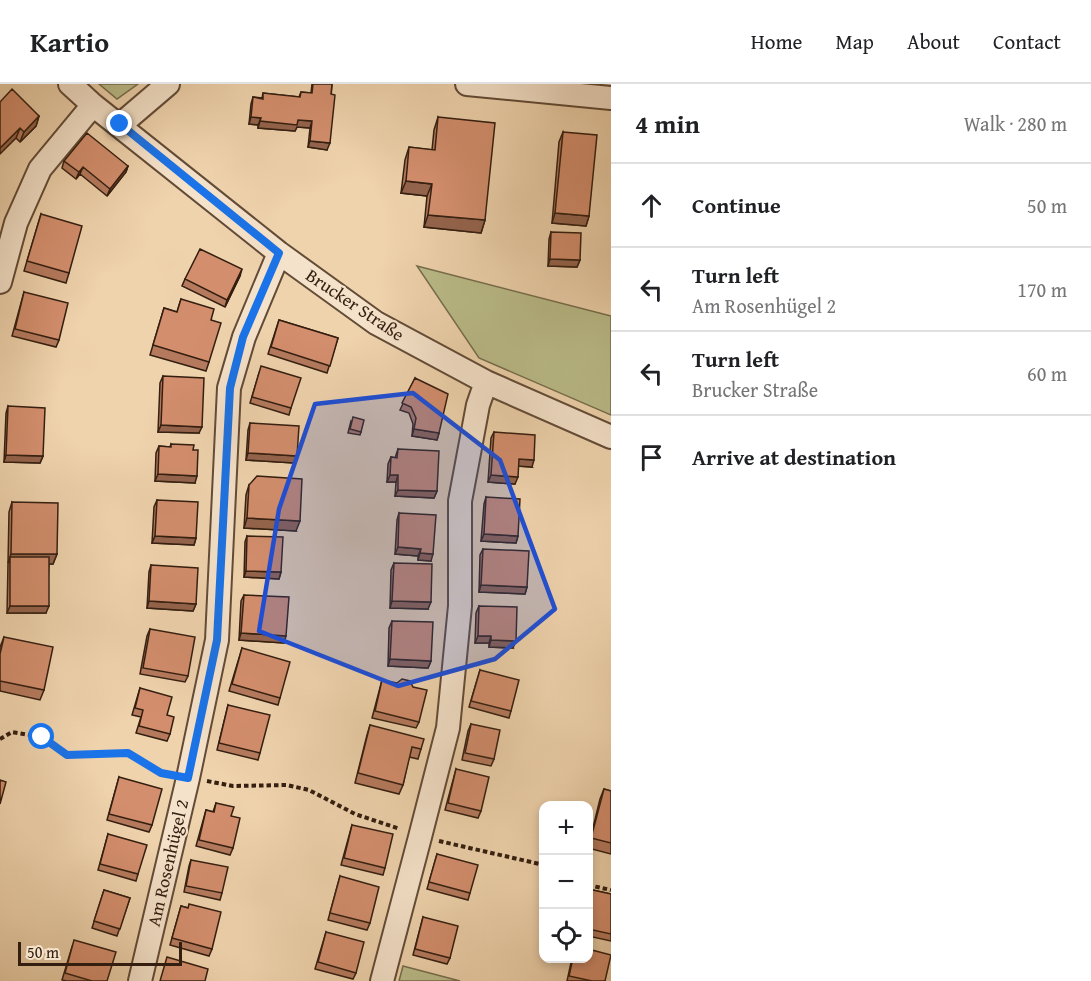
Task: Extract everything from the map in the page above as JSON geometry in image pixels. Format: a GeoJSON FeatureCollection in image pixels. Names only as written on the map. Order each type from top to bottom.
{"type":"FeatureCollection","features":[{"type":"Feature","properties":{"kind":"street","name":"Brucker Straße"},"geometry":{"type":"LineString","coordinates":[[70,84],[93,105],[120,124],[279,253],[376,323],[486,382],[611,437]]}},
{"type":"Feature","properties":{"kind":"street"},"geometry":{"type":"LineString","coordinates":[[120,124],[168,84]]}},
{"type":"Feature","properties":{"kind":"street"},"geometry":{"type":"LineString","coordinates":[[467,84],[611,98]]}},
{"type":"Feature","properties":{"kind":"street"},"geometry":{"type":"LineString","coordinates":[[0,282],[16,223],[40,170],[93,105]]}},
{"type":"Feature","properties":{"kind":"street","name":"Am Rosenhügel 2"},"geometry":{"type":"LineString","coordinates":[[140,981],[188,778],[217,640],[230,388],[243,337],[279,253]]}},
{"type":"Feature","properties":{"kind":"street"},"geometry":{"type":"LineString","coordinates":[[381,981],[448,728],[459,606],[460,501],[478,405],[486,382]]}},
{"type":"Feature","properties":{"kind":"path"},"geometry":{"type":"LineString","coordinates":[[0,739],[12,732],[42,737],[67,755],[128,753],[161,773],[233,786],[287,785],[309,790],[355,813],[420,837],[539,864]]}},
{"type":"Feature","properties":{"kind":"path"},"geometry":{"type":"LineString","coordinates":[[593,886],[611,890]]}},
{"type":"Feature","properties":{"kind":"highlighted area"},"geometry":{"type":"Polygon","coordinates":[[[413,393],[500,460],[555,609],[495,659],[398,686],[259,631],[279,509],[315,404],[413,393]]]}},
{"type":"Feature","properties":{"kind":"green space"},"geometry":{"type":"Polygon","coordinates":[[[99,84],[138,84],[117,99],[99,84]]]}},
{"type":"Feature","properties":{"kind":"green space"},"geometry":{"type":"Polygon","coordinates":[[[417,266],[611,316],[611,415],[479,358],[417,266]]]}},
{"type":"Feature","properties":{"kind":"green space"},"geometry":{"type":"Polygon","coordinates":[[[403,966],[460,981],[399,981],[403,966]]]}},
{"type":"Feature","properties":{"kind":"building"},"geometry":{"type":"Polygon","coordinates":[[[313,84],[332,84],[331,94],[335,95],[330,143],[310,141],[312,121],[298,120],[297,125],[260,121],[261,118],[251,117],[253,97],[263,99],[263,93],[300,97],[301,92],[312,93],[313,84]]]}},
{"type":"Feature","properties":{"kind":"building"},"geometry":{"type":"Polygon","coordinates":[[[12,89],[39,116],[24,132],[20,128],[0,148],[0,102],[12,89]]]}},
{"type":"Feature","properties":{"kind":"building"},"geometry":{"type":"Polygon","coordinates":[[[438,117],[495,123],[485,220],[428,215],[432,184],[406,181],[409,147],[435,150],[438,117]]]}},
{"type":"Feature","properties":{"kind":"building"},"geometry":{"type":"Polygon","coordinates":[[[563,132],[597,135],[589,216],[555,213],[563,132]]]}},
{"type":"Feature","properties":{"kind":"building"},"geometry":{"type":"Polygon","coordinates":[[[87,133],[128,166],[110,189],[83,167],[79,172],[64,161],[87,133]]]}},
{"type":"Feature","properties":{"kind":"building"},"geometry":{"type":"Polygon","coordinates":[[[41,214],[82,226],[69,273],[27,261],[41,214]]]}},
{"type":"Feature","properties":{"kind":"building"},"geometry":{"type":"Polygon","coordinates":[[[551,232],[581,233],[580,260],[550,259],[551,232]]]}},
{"type":"Feature","properties":{"kind":"building"},"geometry":{"type":"Polygon","coordinates":[[[200,249],[242,269],[227,300],[185,279],[200,249]]]}},
{"type":"Feature","properties":{"kind":"building"},"geometry":{"type":"Polygon","coordinates":[[[24,292],[68,303],[59,340],[15,329],[24,292]]]}},
{"type":"Feature","properties":{"kind":"building"},"geometry":{"type":"Polygon","coordinates":[[[181,299],[214,309],[211,320],[221,323],[209,362],[153,345],[164,308],[177,312],[181,299]]]}},
{"type":"Feature","properties":{"kind":"building"},"geometry":{"type":"Polygon","coordinates":[[[279,320],[338,338],[330,366],[271,347],[279,320]]]}},
{"type":"Feature","properties":{"kind":"building"},"geometry":{"type":"Polygon","coordinates":[[[261,366],[301,378],[291,408],[252,397],[261,366]]]}},
{"type":"Feature","properties":{"kind":"building"},"geometry":{"type":"Polygon","coordinates":[[[163,376],[204,378],[202,427],[161,425],[163,376]]]}},
{"type":"Feature","properties":{"kind":"building"},"geometry":{"type":"Polygon","coordinates":[[[415,378],[448,394],[439,433],[414,429],[416,418],[411,407],[402,403],[415,378]]]}},
{"type":"Feature","properties":{"kind":"building"},"geometry":{"type":"Polygon","coordinates":[[[8,406],[45,408],[43,456],[6,455],[8,406]]]}},
{"type":"Feature","properties":{"kind":"building"},"geometry":{"type":"Polygon","coordinates":[[[353,417],[364,420],[361,432],[350,429],[353,417]]]}},
{"type":"Feature","properties":{"kind":"building"},"geometry":{"type":"Polygon","coordinates":[[[250,423],[299,426],[297,456],[248,453],[250,423]]]}},
{"type":"Feature","properties":{"kind":"building"},"geometry":{"type":"Polygon","coordinates":[[[494,432],[535,435],[534,460],[519,459],[518,477],[491,475],[494,432]]]}},
{"type":"Feature","properties":{"kind":"building"},"geometry":{"type":"Polygon","coordinates":[[[171,444],[194,445],[193,450],[198,450],[197,476],[158,474],[159,446],[171,447],[171,444]]]}},
{"type":"Feature","properties":{"kind":"building"},"geometry":{"type":"Polygon","coordinates":[[[398,449],[439,451],[437,491],[398,490],[398,475],[390,475],[391,457],[397,458],[398,449]]]}},
{"type":"Feature","properties":{"kind":"building"},"geometry":{"type":"Polygon","coordinates":[[[257,476],[302,479],[300,521],[247,518],[249,485],[257,476]]]}},
{"type":"Feature","properties":{"kind":"building"},"geometry":{"type":"Polygon","coordinates":[[[486,497],[520,499],[518,536],[484,534],[486,497]]]}},
{"type":"Feature","properties":{"kind":"building"},"geometry":{"type":"Polygon","coordinates":[[[157,500],[198,502],[196,538],[155,536],[157,500]]]}},
{"type":"Feature","properties":{"kind":"building"},"geometry":{"type":"Polygon","coordinates":[[[12,502],[58,503],[57,554],[11,554],[12,502]]]}},
{"type":"Feature","properties":{"kind":"building"},"geometry":{"type":"Polygon","coordinates":[[[399,513],[436,515],[433,554],[420,553],[421,549],[398,547],[399,513]]]}},
{"type":"Feature","properties":{"kind":"building"},"geometry":{"type":"Polygon","coordinates":[[[247,536],[283,537],[281,572],[246,571],[247,536]]]}},
{"type":"Feature","properties":{"kind":"building"},"geometry":{"type":"Polygon","coordinates":[[[483,549],[529,551],[527,587],[481,585],[483,549]]]}},
{"type":"Feature","properties":{"kind":"building"},"geometry":{"type":"Polygon","coordinates":[[[10,557],[49,557],[49,606],[10,606],[10,557]]]}},
{"type":"Feature","properties":{"kind":"building"},"geometry":{"type":"Polygon","coordinates":[[[394,563],[432,564],[431,602],[392,601],[394,563]]]}},
{"type":"Feature","properties":{"kind":"building"},"geometry":{"type":"Polygon","coordinates":[[[151,565],[198,568],[196,604],[149,601],[151,565]]]}},
{"type":"Feature","properties":{"kind":"building"},"geometry":{"type":"Polygon","coordinates":[[[244,595],[289,597],[286,636],[241,633],[244,595]]]}},
{"type":"Feature","properties":{"kind":"building"},"geometry":{"type":"Polygon","coordinates":[[[479,606],[517,607],[516,641],[491,640],[491,636],[478,636],[479,606]]]}},
{"type":"Feature","properties":{"kind":"building"},"geometry":{"type":"Polygon","coordinates":[[[392,621],[433,622],[431,661],[390,659],[392,621]]]}},
{"type":"Feature","properties":{"kind":"building"},"geometry":{"type":"Polygon","coordinates":[[[150,629],[195,637],[188,676],[143,668],[150,629]]]}},
{"type":"Feature","properties":{"kind":"building"},"geometry":{"type":"Polygon","coordinates":[[[4,637],[53,647],[44,690],[0,681],[0,654],[4,637]]]}},
{"type":"Feature","properties":{"kind":"building"},"geometry":{"type":"Polygon","coordinates":[[[242,648],[290,662],[280,698],[232,684],[242,648]]]}},
{"type":"Feature","properties":{"kind":"building"},"geometry":{"type":"Polygon","coordinates":[[[480,670],[519,680],[511,711],[471,701],[480,670]]]}},
{"type":"Feature","properties":{"kind":"building"},"geometry":{"type":"Polygon","coordinates":[[[402,679],[410,681],[413,687],[427,690],[419,722],[375,711],[382,680],[397,683],[402,679]]]}},
{"type":"Feature","properties":{"kind":"building"},"geometry":{"type":"Polygon","coordinates":[[[140,688],[172,697],[167,715],[174,717],[170,734],[139,726],[143,710],[135,708],[140,688]]]}},
{"type":"Feature","properties":{"kind":"building"},"geometry":{"type":"Polygon","coordinates":[[[228,705],[270,715],[260,753],[219,743],[228,705]]]}},
{"type":"Feature","properties":{"kind":"building"},"geometry":{"type":"Polygon","coordinates":[[[471,724],[500,730],[494,759],[465,753],[471,724]]]}},
{"type":"Feature","properties":{"kind":"building"},"geometry":{"type":"Polygon","coordinates":[[[370,725],[424,739],[421,749],[412,747],[403,785],[358,773],[370,725]]]}},
{"type":"Feature","properties":{"kind":"building"},"geometry":{"type":"Polygon","coordinates":[[[456,769],[489,777],[481,811],[448,803],[456,769]]]}},
{"type":"Feature","properties":{"kind":"building"},"geometry":{"type":"Polygon","coordinates":[[[119,777],[162,789],[152,825],[109,814],[119,777]]]}},
{"type":"Feature","properties":{"kind":"building"},"geometry":{"type":"Polygon","coordinates":[[[0,780],[6,782],[0,804],[0,780]]]}},
{"type":"Feature","properties":{"kind":"building"},"geometry":{"type":"Polygon","coordinates":[[[604,789],[611,791],[611,843],[593,838],[604,789]]]}},
{"type":"Feature","properties":{"kind":"building"},"geometry":{"type":"Polygon","coordinates":[[[216,803],[234,807],[231,816],[240,818],[233,848],[199,840],[206,810],[214,812],[216,803]]]}},
{"type":"Feature","properties":{"kind":"building"},"geometry":{"type":"Polygon","coordinates":[[[352,825],[393,834],[385,868],[344,858],[352,825]]]}},
{"type":"Feature","properties":{"kind":"building"},"geometry":{"type":"Polygon","coordinates":[[[108,834],[147,845],[138,874],[100,864],[108,834]]]}},
{"type":"Feature","properties":{"kind":"building"},"geometry":{"type":"Polygon","coordinates":[[[437,854],[478,865],[470,893],[429,882],[437,854]]]}},
{"type":"Feature","properties":{"kind":"building"},"geometry":{"type":"Polygon","coordinates":[[[191,860],[228,867],[222,893],[186,886],[191,860]]]}},
{"type":"Feature","properties":{"kind":"building"},"geometry":{"type":"Polygon","coordinates":[[[340,876],[379,887],[370,923],[330,913],[340,876]]]}},
{"type":"Feature","properties":{"kind":"building"},"geometry":{"type":"Polygon","coordinates":[[[104,890],[130,898],[120,929],[94,921],[104,890]]]}},
{"type":"Feature","properties":{"kind":"building"},"geometry":{"type":"Polygon","coordinates":[[[593,890],[611,894],[611,934],[593,930],[593,890]]]}},
{"type":"Feature","properties":{"kind":"building"},"geometry":{"type":"Polygon","coordinates":[[[189,904],[221,912],[212,949],[172,938],[181,906],[188,908],[189,904]]]}},
{"type":"Feature","properties":{"kind":"building"},"geometry":{"type":"Polygon","coordinates":[[[423,917],[458,926],[450,958],[415,949],[423,917]]]}},
{"type":"Feature","properties":{"kind":"building"},"geometry":{"type":"Polygon","coordinates":[[[326,932],[364,942],[356,973],[318,962],[326,932]]]}},
{"type":"Feature","properties":{"kind":"building"},"geometry":{"type":"Polygon","coordinates":[[[74,940],[116,952],[107,981],[92,981],[65,973],[74,940]]]}},
{"type":"Feature","properties":{"kind":"building"},"geometry":{"type":"Polygon","coordinates":[[[593,950],[611,955],[605,981],[569,976],[572,963],[593,963],[593,950]]]}},
{"type":"Feature","properties":{"kind":"building"},"geometry":{"type":"Polygon","coordinates":[[[167,957],[208,969],[205,981],[160,981],[167,957]]]}},
{"type":"Feature","properties":{"kind":"route"},"geometry":{"type":"LineString","coordinates":[[42,737],[67,755],[128,753],[161,773],[188,778],[217,640],[230,388],[243,337],[279,253],[120,124]]}}]}
